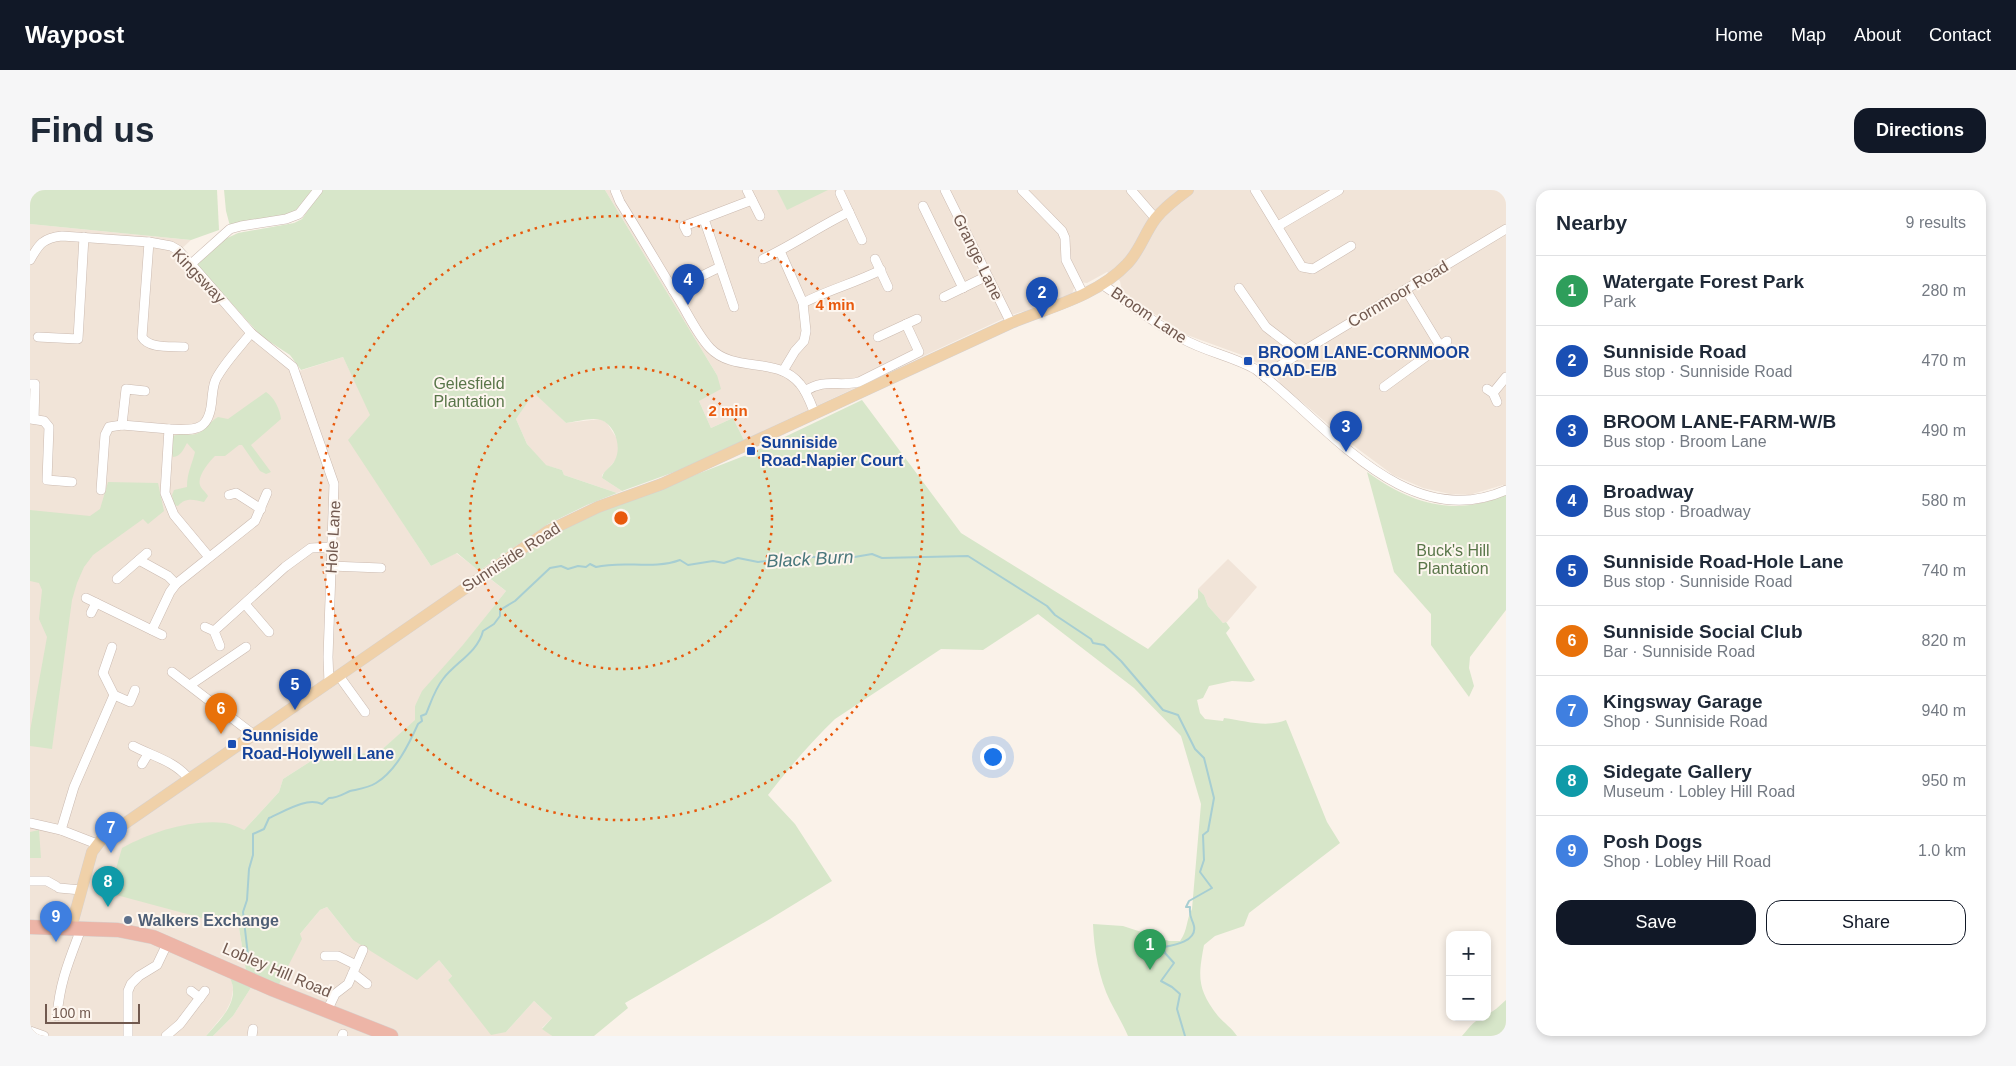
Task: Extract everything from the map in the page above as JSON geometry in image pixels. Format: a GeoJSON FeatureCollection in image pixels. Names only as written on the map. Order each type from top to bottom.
{"type":"FeatureCollection","features":[{"type":"Feature","properties":{"kind":"highway","name":"Lobley Hill Road"},"geometry":{"type":"LineString","coordinates":[[30,927],[118,930],[153,937],[272,989],[390,1036]]}},
{"type":"Feature","properties":{"kind":"main road","name":"Sunniside Road"},"geometry":{"type":"LineString","coordinates":[[97,844],[517,550],[553,528],[598,507],[662,484],[1011,323],[1083,294],[1103,283],[1128,264],[1156,219],[1167,207],[1188,190]]}},
{"type":"Feature","properties":{"kind":"main road"},"geometry":{"type":"LineString","coordinates":[[76,929],[81,890],[92,852],[97,844]]}},
{"type":"Feature","properties":{"kind":"street"},"geometry":{"type":"LineString","coordinates":[[191,264],[230,230],[250,224],[286,219],[299,214],[318,190]]}},
{"type":"Feature","properties":{"kind":"street"},"geometry":{"type":"LineString","coordinates":[[615,190],[704,341],[720,357],[741,363],[764,365],[784,371],[796,379],[805,391],[815,414]]}},
{"type":"Feature","properties":{"kind":"street"},"geometry":{"type":"LineString","coordinates":[[748,190],[760,216]]}},
{"type":"Feature","properties":{"kind":"street","name":"Grange Lane"},"geometry":{"type":"LineString","coordinates":[[945,190],[1011,323]]}},
{"type":"Feature","properties":{"kind":"street"},"geometry":{"type":"LineString","coordinates":[[1131,190],[1156,219]]}},
{"type":"Feature","properties":{"kind":"street"},"geometry":{"type":"LineString","coordinates":[[1255,190],[1302,267],[1307,269],[1317,267],[1351,246]]}},
{"type":"Feature","properties":{"kind":"street"},"geometry":{"type":"LineString","coordinates":[[1278,226],[1339,190]]}},
{"type":"Feature","properties":{"kind":"street"},"geometry":{"type":"LineString","coordinates":[[1024,191],[1062,230],[1066,238],[1066,260],[1083,294]]}},
{"type":"Feature","properties":{"kind":"street"},"geometry":{"type":"LineString","coordinates":[[840,193],[862,240]]}},
{"type":"Feature","properties":{"kind":"street"},"geometry":{"type":"LineString","coordinates":[[687,232],[684,226],[752,200]]}},
{"type":"Feature","properties":{"kind":"street"},"geometry":{"type":"LineString","coordinates":[[923,206],[963,288]]}},
{"type":"Feature","properties":{"kind":"street"},"geometry":{"type":"LineString","coordinates":[[763,259],[780,251],[820,226],[849,212]]}},
{"type":"Feature","properties":{"kind":"street"},"geometry":{"type":"LineString","coordinates":[[704,219],[734,307]]}},
{"type":"Feature","properties":{"kind":"street","name":"Cornmoor Road"},"geometry":{"type":"LineString","coordinates":[[1266,378],[1270,372],[1300,352],[1506,229]]}},
{"type":"Feature","properties":{"kind":"street","name":"Kingsway"},"geometry":{"type":"LineString","coordinates":[[30,260],[38,246],[51,238],[62,236],[149,242],[171,246],[178,250],[191,264],[251,333],[290,363],[296,372],[305,397]]}},
{"type":"Feature","properties":{"kind":"street"},"geometry":{"type":"LineString","coordinates":[[38,337],[78,339],[84,237]]}},
{"type":"Feature","properties":{"kind":"street"},"geometry":{"type":"LineString","coordinates":[[149,242],[142,337],[144,342],[150,344],[184,347]]}},
{"type":"Feature","properties":{"kind":"street"},"geometry":{"type":"LineString","coordinates":[[780,251],[803,303],[806,331],[804,341],[795,351],[784,371]]}},
{"type":"Feature","properties":{"kind":"street"},"geometry":{"type":"LineString","coordinates":[[875,259],[888,286]]}},
{"type":"Feature","properties":{"kind":"street"},"geometry":{"type":"LineString","coordinates":[[673,290],[720,267]]}},
{"type":"Feature","properties":{"kind":"street"},"geometry":{"type":"LineString","coordinates":[[803,303],[827,291],[850,285],[880,270]]}},
{"type":"Feature","properties":{"kind":"street"},"geometry":{"type":"LineString","coordinates":[[944,297],[987,276]]}},
{"type":"Feature","properties":{"kind":"street","name":"Broom Lane"},"geometry":{"type":"LineString","coordinates":[[1103,283],[1106,287],[1182,339],[1244,363],[1266,378],[1369,467],[1413,491],[1437,499],[1460,500],[1484,498],[1506,490]]}},
{"type":"Feature","properties":{"kind":"street"},"geometry":{"type":"LineString","coordinates":[[1239,288],[1266,327],[1300,352]]}},
{"type":"Feature","properties":{"kind":"street"},"geometry":{"type":"LineString","coordinates":[[1384,387],[1444,343],[1406,290]]}},
{"type":"Feature","properties":{"kind":"street"},"geometry":{"type":"LineString","coordinates":[[878,337],[917,319]]}},
{"type":"Feature","properties":{"kind":"street"},"geometry":{"type":"LineString","coordinates":[[805,391],[820,383],[848,385],[859,382],[919,352],[906,324]]}},
{"type":"Feature","properties":{"kind":"street"},"geometry":{"type":"LineString","coordinates":[[101,490],[105,435],[108,427],[196,430],[206,422],[211,411],[216,378],[251,333]]}},
{"type":"Feature","properties":{"kind":"street"},"geometry":{"type":"LineString","coordinates":[[1493,395],[1506,377]]}},
{"type":"Feature","properties":{"kind":"street"},"geometry":{"type":"LineString","coordinates":[[30,384],[35,384],[32,419],[44,421],[50,427],[46,480],[72,482]]}},
{"type":"Feature","properties":{"kind":"street"},"geometry":{"type":"LineString","coordinates":[[122,426],[126,389],[145,391]]}},
{"type":"Feature","properties":{"kind":"street","name":"Hole Lane"},"geometry":{"type":"LineString","coordinates":[[305,397],[334,484],[329,683]]}},
{"type":"Feature","properties":{"kind":"street"},"geometry":{"type":"LineString","coordinates":[[169,429],[165,493],[174,515],[208,557]]}},
{"type":"Feature","properties":{"kind":"street"},"geometry":{"type":"LineString","coordinates":[[229,495],[236,493],[261,509]]}},
{"type":"Feature","properties":{"kind":"street"},"geometry":{"type":"LineString","coordinates":[[152,630],[170,592],[176,584],[255,522],[268,493]]}},
{"type":"Feature","properties":{"kind":"street"},"geometry":{"type":"LineString","coordinates":[[220,646],[210,629],[245,604],[285,567],[311,548],[332,547]]}},
{"type":"Feature","properties":{"kind":"street"},"geometry":{"type":"LineString","coordinates":[[117,579],[147,553]]}},
{"type":"Feature","properties":{"kind":"street"},"geometry":{"type":"LineString","coordinates":[[139,560],[168,576],[176,584]]}},
{"type":"Feature","properties":{"kind":"street"},"geometry":{"type":"LineString","coordinates":[[331,566],[381,568]]}},
{"type":"Feature","properties":{"kind":"street"},"geometry":{"type":"LineString","coordinates":[[86,598],[162,635]]}},
{"type":"Feature","properties":{"kind":"street"},"geometry":{"type":"LineString","coordinates":[[91,613],[96,603]]}},
{"type":"Feature","properties":{"kind":"street"},"geometry":{"type":"LineString","coordinates":[[245,604],[269,632]]}},
{"type":"Feature","properties":{"kind":"street"},"geometry":{"type":"LineString","coordinates":[[112,647],[103,673],[114,695],[130,702],[135,690]]}},
{"type":"Feature","properties":{"kind":"street"},"geometry":{"type":"LineString","coordinates":[[190,685],[246,647]]}},
{"type":"Feature","properties":{"kind":"street"},"geometry":{"type":"LineString","coordinates":[[172,672],[254,735]]}},
{"type":"Feature","properties":{"kind":"street"},"geometry":{"type":"LineString","coordinates":[[339,676],[365,712]]}},
{"type":"Feature","properties":{"kind":"street"},"geometry":{"type":"LineString","coordinates":[[61,830],[74,786],[114,695]]}},
{"type":"Feature","properties":{"kind":"street"},"geometry":{"type":"LineString","coordinates":[[133,746],[148,754],[166,760],[189,779]]}},
{"type":"Feature","properties":{"kind":"street"},"geometry":{"type":"LineString","coordinates":[[142,764],[148,754]]}},
{"type":"Feature","properties":{"kind":"street"},"geometry":{"type":"LineString","coordinates":[[30,823],[61,830],[97,844]]}},
{"type":"Feature","properties":{"kind":"street"},"geometry":{"type":"LineString","coordinates":[[30,881],[47,881],[58,887],[81,890]]}},
{"type":"Feature","properties":{"kind":"street"},"geometry":{"type":"LineString","coordinates":[[57,1016],[59,992],[76,929]]}},
{"type":"Feature","properties":{"kind":"street"},"geometry":{"type":"LineString","coordinates":[[128,1036],[128,991],[131,984],[139,976],[157,965],[168,942]]}},
{"type":"Feature","properties":{"kind":"street"},"geometry":{"type":"LineString","coordinates":[[327,1011],[335,994],[347,986],[363,950]]}},
{"type":"Feature","properties":{"kind":"street"},"geometry":{"type":"LineString","coordinates":[[325,956],[338,956],[369,982],[360,992]]}},
{"type":"Feature","properties":{"kind":"street"},"geometry":{"type":"LineString","coordinates":[[166,1036],[180,1024],[202,995],[191,991]]}},
{"type":"Feature","properties":{"kind":"street"},"geometry":{"type":"LineString","coordinates":[[30,1031],[44,1036]]}},
{"type":"Feature","properties":{"kind":"shaded area"},"geometry":{"type":"Polygon","coordinates":[[[605,190],[1506,190],[1506,491],[1503,485],[1469,495],[1450,494],[1423,488],[1393,475],[1350,443],[1281,384],[1277,378],[1277,371],[1261,366],[1250,358],[1187,335],[1126,296],[1122,292],[1120,281],[1107,272],[1087,283],[1079,282],[1075,285],[1072,294],[1051,303],[1011,315],[744,440],[733,418],[711,428],[699,401],[717,375],[605,190]]]}},
{"type":"Feature","properties":{"kind":"shaded area"},"geometry":{"type":"Polygon","coordinates":[[[30,224],[191,240],[177,253],[293,373],[343,357],[371,415],[403,523],[431,566],[456,553],[506,591],[415,706],[416,720],[378,753],[322,754],[283,779],[279,792],[244,830],[239,928],[246,971],[232,981],[231,1001],[225,1013],[206,1036],[30,1036],[30,224]]]}},
{"type":"Feature","properties":{"kind":"shaded area"},"geometry":{"type":"Polygon","coordinates":[[[534,392],[566,423],[600,419],[607,423],[619,442],[619,452],[615,461],[602,475],[602,478],[622,491],[617,493],[564,475],[562,470],[545,465],[527,444],[516,419],[534,392]]]}},
{"type":"Feature","properties":{"kind":"shaded area"},"geometry":{"type":"Polygon","coordinates":[[[1228,559],[1257,587],[1227,622],[1223,623],[1208,606],[1204,595],[1198,589],[1228,559]]]}},
{"type":"Feature","properties":{"kind":"shaded area"},"geometry":{"type":"Polygon","coordinates":[[[327,907],[353,940],[439,960],[452,976],[448,980],[506,1032],[534,1001],[552,1018],[542,1028],[552,1036],[213,1036],[233,1016],[252,986],[320,910],[327,907]]]}},
{"type":"Feature","properties":{"kind":"green space"},"geometry":{"type":"Polygon","coordinates":[[[30,190],[217,190],[219,230],[191,240],[30,224],[30,190]]]}},
{"type":"Feature","properties":{"kind":"green space"},"geometry":{"type":"Polygon","coordinates":[[[224,190],[312,190],[291,214],[230,226],[224,190]]]}},
{"type":"Feature","properties":{"kind":"green space","name":"Gelesfield Plantation"},"geometry":{"type":"Polygon","coordinates":[[[322,190],[605,190],[717,375],[721,389],[699,401],[711,428],[733,418],[744,440],[691,466],[622,491],[602,478],[614,462],[618,449],[616,437],[610,427],[597,419],[566,423],[534,393],[516,419],[527,444],[546,465],[562,470],[564,475],[617,493],[548,524],[479,571],[457,553],[431,566],[348,440],[370,415],[343,357],[301,370],[290,355],[261,336],[197,265],[221,241],[238,233],[294,223],[302,219],[322,190]]]}},
{"type":"Feature","properties":{"kind":"green space"},"geometry":{"type":"Polygon","coordinates":[[[777,190],[828,190],[787,210],[777,190]]]}},
{"type":"Feature","properties":{"kind":"green space"},"geometry":{"type":"Polygon","coordinates":[[[266,392],[276,404],[281,419],[251,445],[271,472],[266,474],[260,471],[242,445],[239,445],[225,456],[215,456],[204,469],[200,481],[208,496],[204,502],[190,500],[184,501],[178,506],[174,505],[172,495],[174,490],[187,487],[195,452],[187,443],[180,454],[173,457],[170,446],[173,436],[199,433],[218,417],[228,419],[266,392]]]}},
{"type":"Feature","properties":{"kind":"green space"},"geometry":{"type":"Polygon","coordinates":[[[862,400],[961,533],[1148,649],[1198,598],[1198,589],[1204,595],[1208,606],[1230,628],[1226,633],[1255,680],[1251,682],[1232,681],[1209,686],[1203,698],[1197,700],[1200,713],[1205,719],[1223,721],[1224,718],[1263,724],[1286,720],[1327,822],[1340,843],[1249,913],[1244,926],[1215,936],[1204,945],[1200,974],[1203,990],[1211,1007],[1237,1036],[1128,1036],[1110,1001],[1098,964],[1093,924],[1123,926],[1169,941],[1180,941],[1192,909],[1201,804],[1181,736],[1134,688],[1038,614],[983,650],[941,649],[835,719],[800,756],[768,795],[795,824],[832,881],[625,1003],[628,1008],[594,1036],[552,1036],[542,1029],[552,1018],[534,1001],[506,1032],[491,1035],[448,980],[452,976],[439,960],[417,980],[353,940],[327,907],[320,910],[300,934],[302,939],[278,986],[246,971],[239,928],[109,893],[122,848],[133,842],[158,832],[199,823],[225,823],[244,830],[279,792],[283,779],[322,754],[378,753],[415,720],[415,706],[422,691],[462,646],[506,591],[488,577],[534,545],[589,516],[749,454],[862,400]]]}},
{"type":"Feature","properties":{"kind":"green space","name":"Buck's Hill Plantation"},"geometry":{"type":"Polygon","coordinates":[[[1367,472],[1400,492],[1434,504],[1468,505],[1487,502],[1506,495],[1506,610],[1470,657],[1469,668],[1474,686],[1469,697],[1431,645],[1431,614],[1394,572],[1367,472]]]}},
{"type":"Feature","properties":{"kind":"green space"},"geometry":{"type":"Polygon","coordinates":[[[108,482],[158,483],[164,511],[148,524],[143,519],[93,555],[84,567],[72,600],[52,749],[30,746],[30,731],[47,637],[39,619],[42,590],[39,583],[30,581],[30,510],[90,516],[100,509],[108,482]]]}},
{"type":"Feature","properties":{"kind":"green space"},"geometry":{"type":"Polygon","coordinates":[[[39,830],[41,858],[30,858],[30,832],[39,830]]]}},
{"type":"Feature","properties":{"kind":"green space"},"geometry":{"type":"Polygon","coordinates":[[[230,978],[252,986],[233,1016],[213,1036],[206,1036],[223,1017],[231,1002],[233,986],[230,978]]]}},
{"type":"Feature","properties":{"kind":"green space"},"geometry":{"type":"Polygon","coordinates":[[[1506,1000],[1506,1036],[1462,1036],[1476,1021],[1491,1021],[1491,1012],[1506,1000]]]}},
{"type":"Feature","properties":{"kind":"waterway","name":"Black Burn"},"geometry":{"type":"LineString","coordinates":[[249,964],[243,912],[247,900],[249,869],[253,855],[253,834],[264,829],[269,818],[302,804],[309,802],[322,804],[329,798],[338,797],[350,791],[370,786],[390,772],[418,724],[422,721],[421,716],[426,714],[435,691],[443,679],[471,651],[483,631],[494,624],[500,616],[500,610],[515,601],[550,568],[561,566],[568,569],[578,566],[586,567],[590,564],[596,567],[617,564],[649,565],[680,560],[688,565],[713,561],[724,563],[738,558],[758,562],[804,557],[843,559],[872,554],[882,558],[968,556],[1047,606],[1055,615],[1091,639],[1093,643],[1104,645],[1121,661],[1163,710],[1178,715],[1195,749],[1204,758],[1214,798],[1208,831],[1203,835],[1204,860],[1200,872],[1212,888],[1189,901],[1186,907],[1190,907],[1194,931],[1189,939],[1164,947],[1165,953],[1174,963],[1161,981],[1180,994],[1177,1009],[1185,1036]]}},
{"type":"Feature","properties":{"kind":"place","name":"Broadway"},"geometry":{"type":"Point","coordinates":[688,305]}},
{"type":"Feature","properties":{"kind":"place","name":"Sunniside Road"},"geometry":{"type":"Point","coordinates":[1042,318]}},
{"type":"Feature","properties":{"kind":"place","name":"BROOM LANE-CORNMOOR ROAD-E/B"},"geometry":{"type":"Point","coordinates":[1248,361]}},
{"type":"Feature","properties":{"kind":"place","name":"Sunniside Road-Napier Court"},"geometry":{"type":"Point","coordinates":[751,451]}},
{"type":"Feature","properties":{"kind":"place","name":"BROOM LANE-FARM-W/B"},"geometry":{"type":"Point","coordinates":[1346,452]}},
{"type":"Feature","properties":{"kind":"place","name":"Sunniside Road-Hole Lane"},"geometry":{"type":"Point","coordinates":[295,710]}},
{"type":"Feature","properties":{"kind":"place","name":"Sunniside Social Club"},"geometry":{"type":"Point","coordinates":[221,734]}},
{"type":"Feature","properties":{"kind":"place","name":"Sunniside Road-Holywell Lane"},"geometry":{"type":"Point","coordinates":[232,744]}},
{"type":"Feature","properties":{"kind":"place","name":"Kingsway Garage"},"geometry":{"type":"Point","coordinates":[111,853]}},
{"type":"Feature","properties":{"kind":"place","name":"Sidegate Gallery"},"geometry":{"type":"Point","coordinates":[108,907]}},
{"type":"Feature","properties":{"kind":"place","name":"Walkers Exchange"},"geometry":{"type":"Point","coordinates":[128,920]}},
{"type":"Feature","properties":{"kind":"place","name":"Posh Dogs"},"geometry":{"type":"Point","coordinates":[56,942]}},
{"type":"Feature","properties":{"kind":"place","name":"Watergate Forest Park"},"geometry":{"type":"Point","coordinates":[1150,970]}}]}
